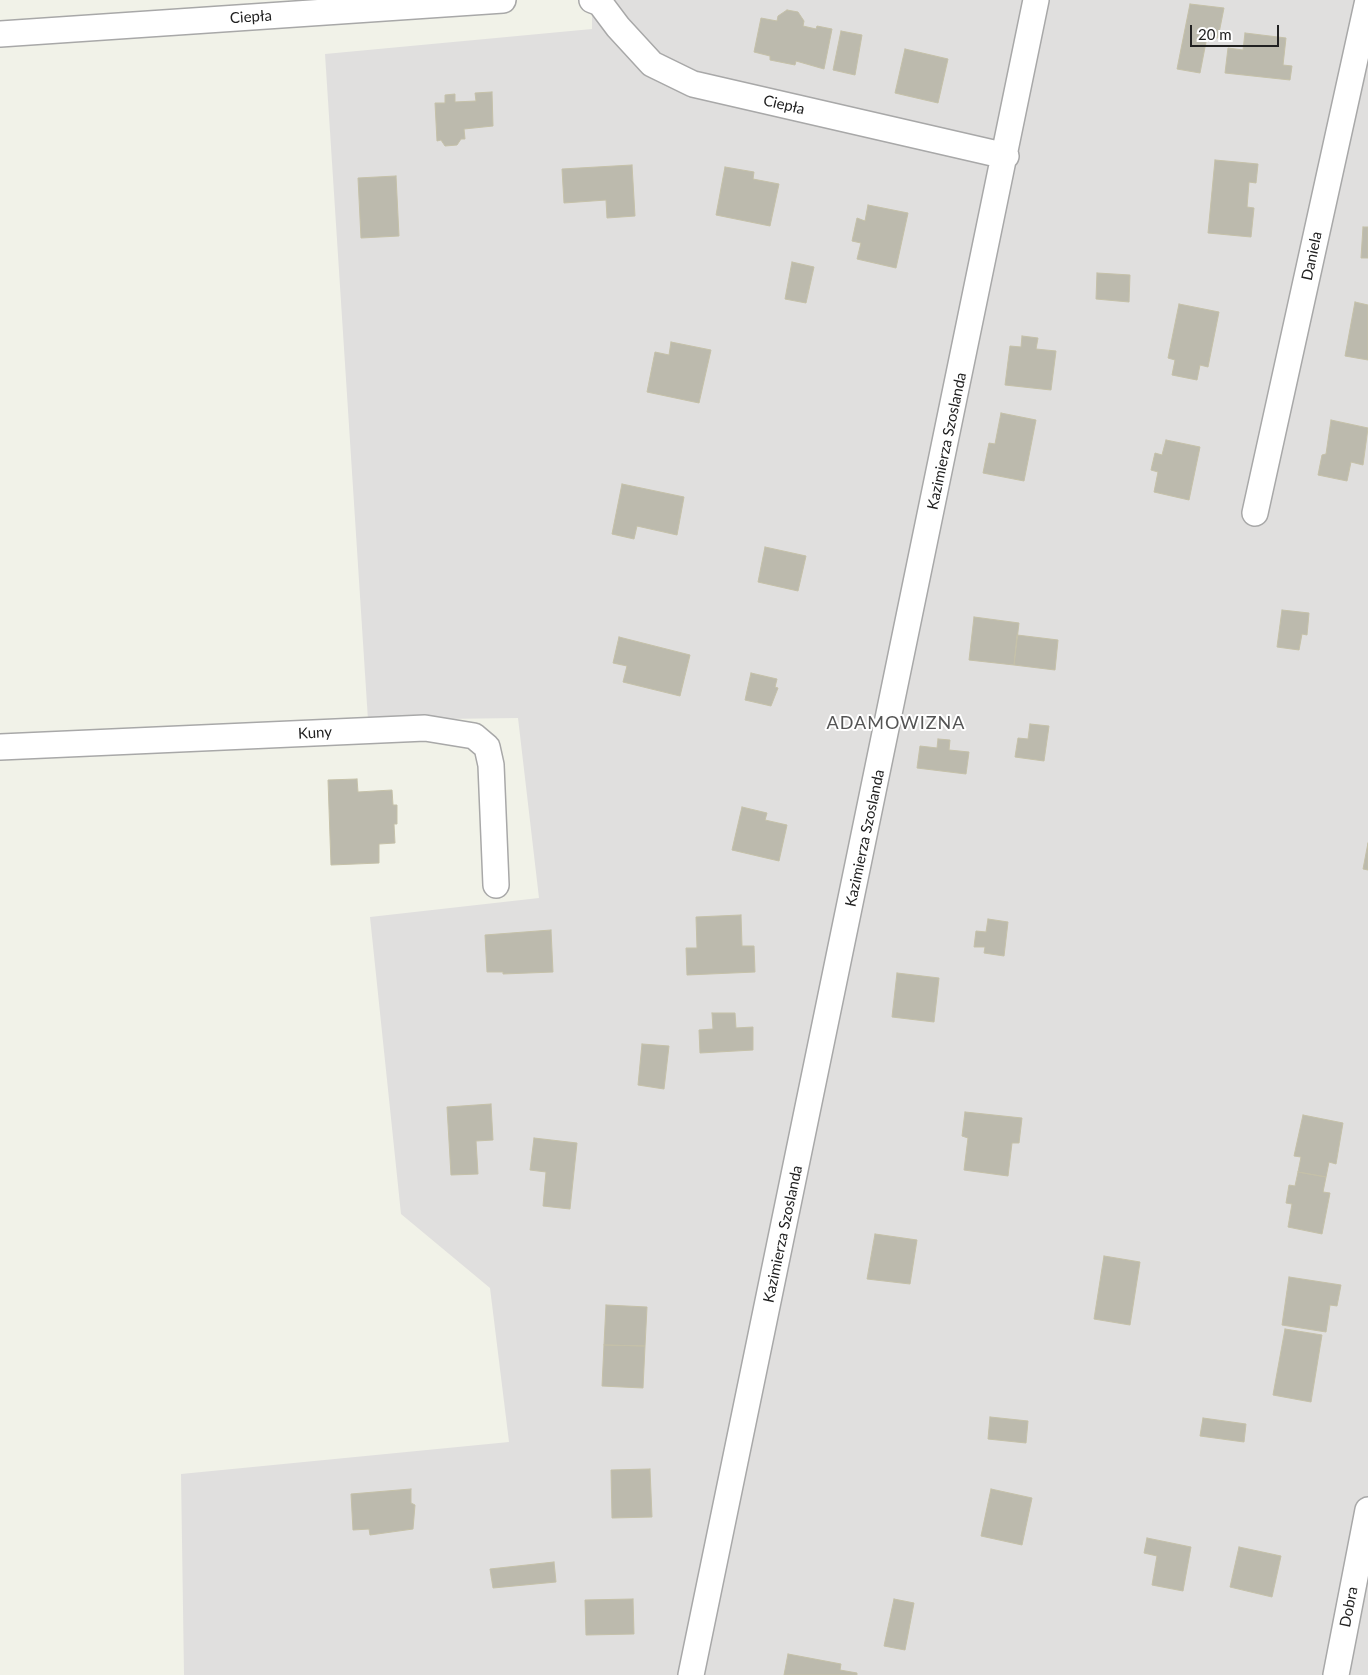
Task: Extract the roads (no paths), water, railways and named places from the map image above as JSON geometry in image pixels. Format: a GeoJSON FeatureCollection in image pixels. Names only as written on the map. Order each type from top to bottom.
{"type":"FeatureCollection","features":[{"type":"Feature","properties":{"kind":"street","name":"Ciepła"},"geometry":{"type":"LineString","coordinates":[[0,34],[503,0]]}},
{"type":"Feature","properties":{"kind":"street","name":"Ciepła"},"geometry":{"type":"LineString","coordinates":[[592,0],[600,3],[618,27],[652,64],[693,84],[1006,156]]}},
{"type":"Feature","properties":{"kind":"street","name":"Kazimierza Szoslanda"},"geometry":{"type":"LineString","coordinates":[[691,1675],[1006,156],[1036,0]]}},
{"type":"Feature","properties":{"kind":"street","name":"Daniela"},"geometry":{"type":"LineString","coordinates":[[1255,512],[1368,0]]}},
{"type":"Feature","properties":{"kind":"street","name":"Kuny"},"geometry":{"type":"LineString","coordinates":[[0,747],[425,728],[474,736],[487,747],[491,765],[496,884]]}},
{"type":"Feature","properties":{"kind":"street","name":"Dobra"},"geometry":{"type":"LineString","coordinates":[[1336,1675],[1368,1510]]}},
{"type":"Feature","properties":{"kind":"district","name":"ADAMOWIZNA"},"geometry":{"type":"Point","coordinates":[896,723]}}]}
